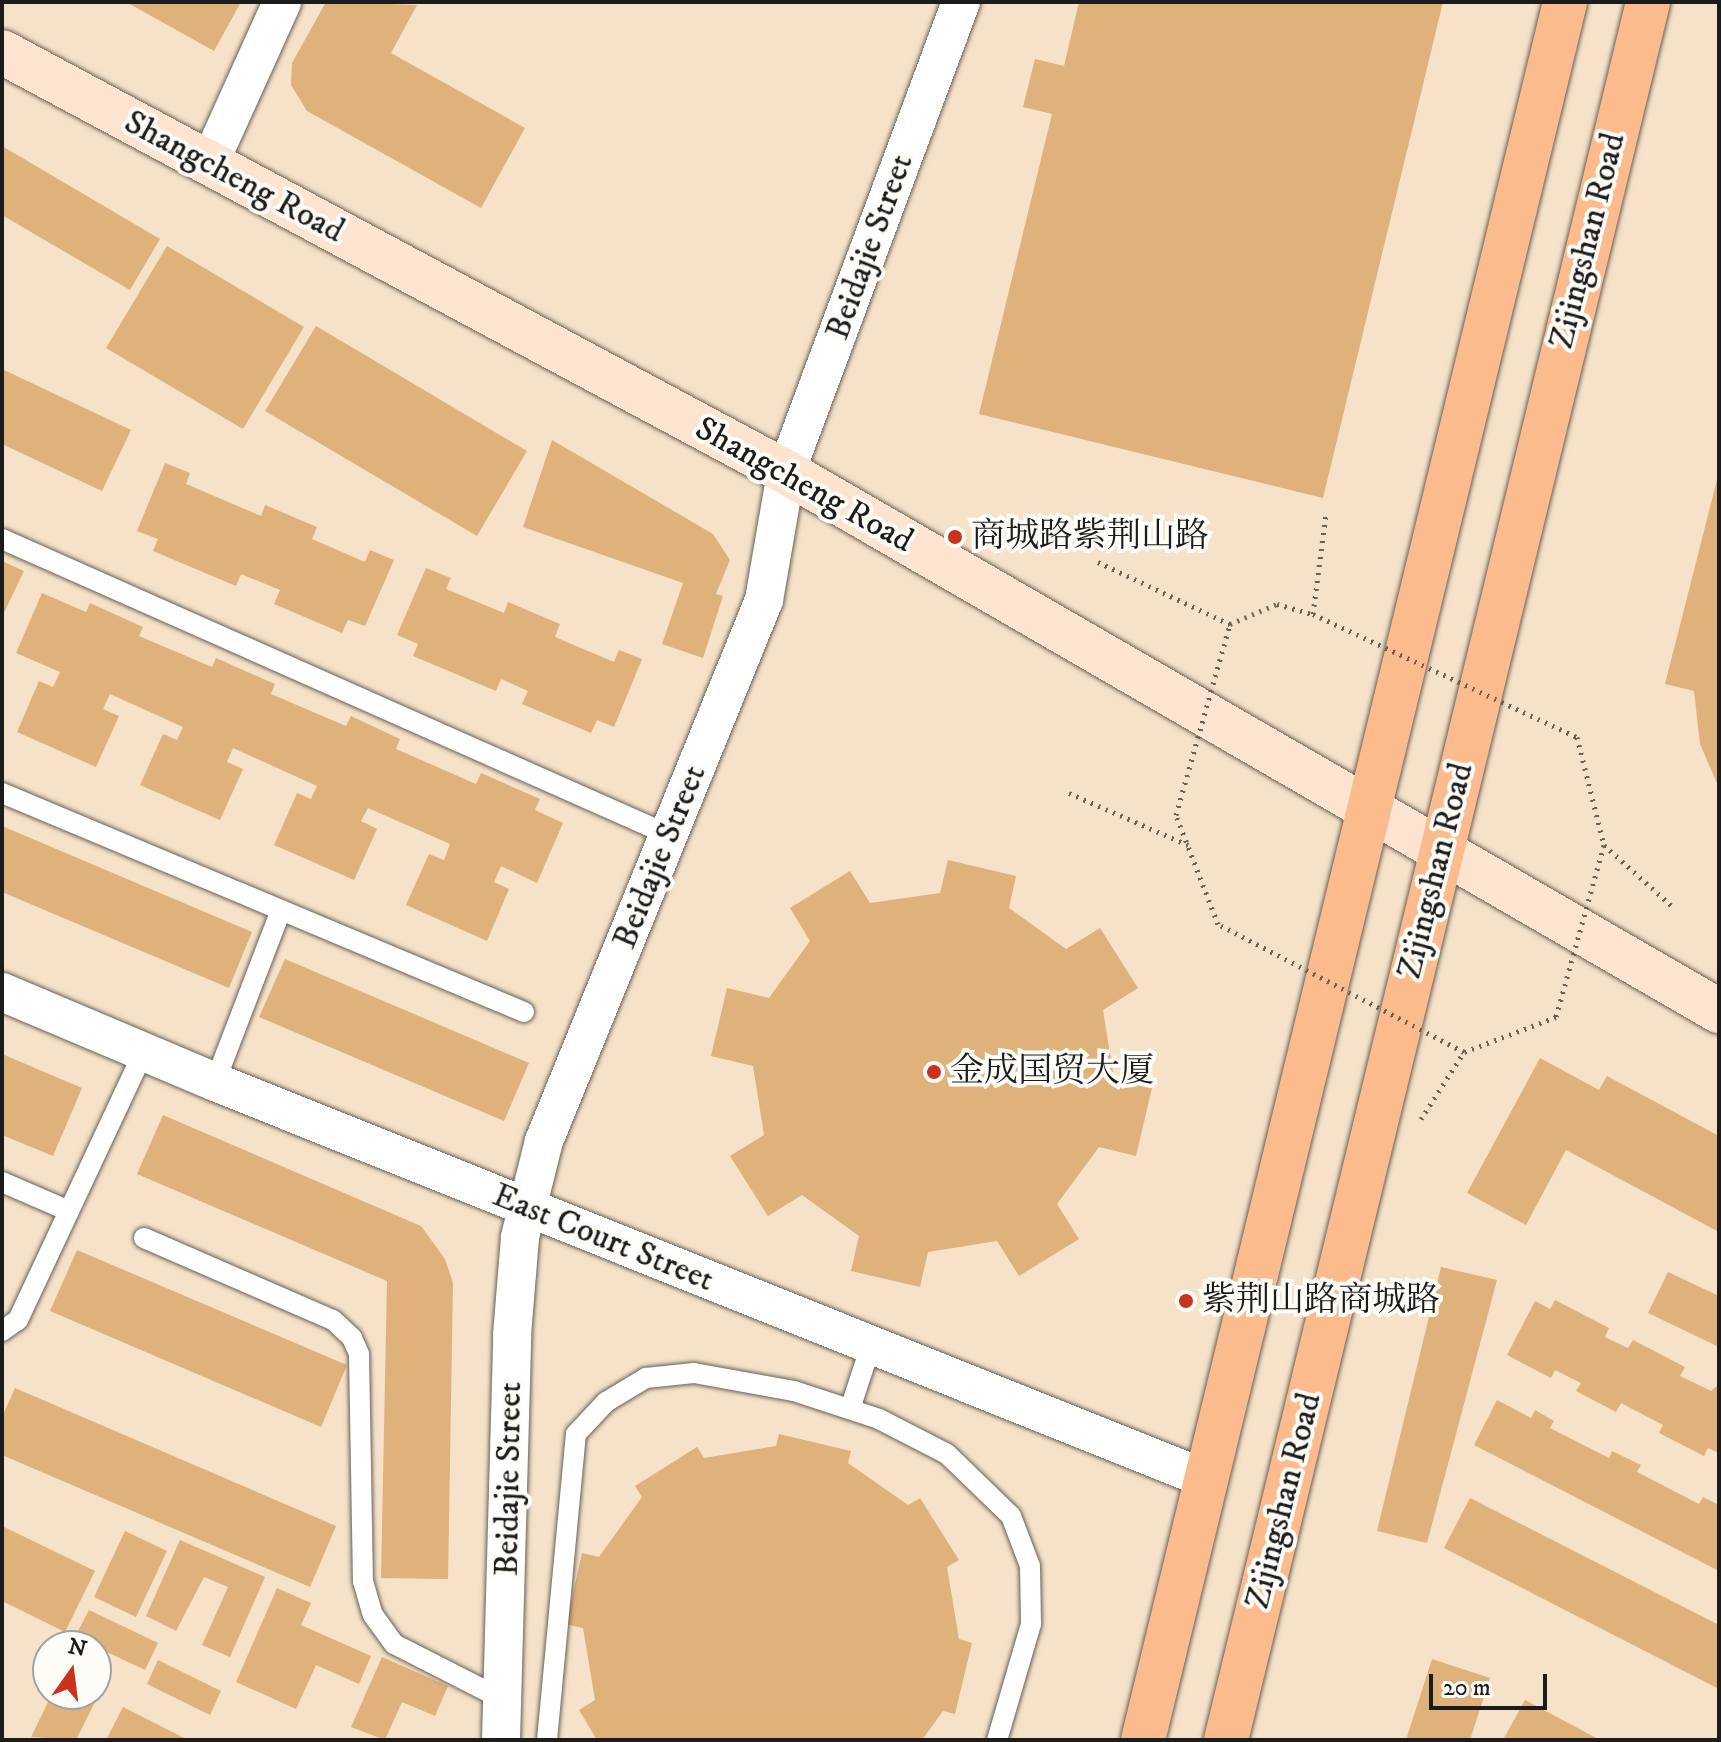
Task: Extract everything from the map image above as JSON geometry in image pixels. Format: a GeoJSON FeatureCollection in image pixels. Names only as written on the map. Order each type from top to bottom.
{"type":"FeatureCollection","features":[{"type":"Feature","properties":{"kind":"main road"},"geometry":{"type":"LineString","coordinates":[[1143,1740],[1565,2]]}},
{"type":"Feature","properties":{"kind":"main road","name":"Zijingshan Road"},"geometry":{"type":"LineString","coordinates":[[1226,1740],[1648,2]]}},
{"type":"Feature","properties":{"kind":"street"},"geometry":{"type":"LineString","coordinates":[[209,164],[282,2]]}},
{"type":"Feature","properties":{"kind":"street","name":"Beidajie Street"},"geometry":{"type":"LineString","coordinates":[[501,1740],[512,1335],[528,1208],[544,1141],[764,600],[786,472],[961,2]]}},
{"type":"Feature","properties":{"kind":"street","name":"Shangcheng Road"},"geometry":{"type":"LineString","coordinates":[[2,52],[786,472],[1719,1011]]}},
{"type":"Feature","properties":{"kind":"street","name":"East Court Street"},"geometry":{"type":"LineString","coordinates":[[2,992],[143,1053],[1206,1479]]}},
{"type":"Feature","properties":{"kind":"lane"},"geometry":{"type":"LineString","coordinates":[[2,539],[669,835]]}},
{"type":"Feature","properties":{"kind":"lane"},"geometry":{"type":"LineString","coordinates":[[2,793],[524,1012]]}},
{"type":"Feature","properties":{"kind":"lane"},"geometry":{"type":"LineString","coordinates":[[215,1082],[281,910]]}},
{"type":"Feature","properties":{"kind":"lane"},"geometry":{"type":"LineString","coordinates":[[2,1331],[18,1320],[143,1053]]}},
{"type":"Feature","properties":{"kind":"lane"},"geometry":{"type":"LineString","coordinates":[[2,1182],[69,1211]]}},
{"type":"Feature","properties":{"kind":"lane"},"geometry":{"type":"LineString","coordinates":[[144,1238],[333,1320],[352,1338],[359,1354],[363,1581],[373,1615],[394,1644],[504,1700]]}},
{"type":"Feature","properties":{"kind":"lane"},"geometry":{"type":"LineString","coordinates":[[850,1409],[871,1345]]}},
{"type":"Feature","properties":{"kind":"lane"},"geometry":{"type":"LineString","coordinates":[[547,1740],[576,1434],[606,1402],[646,1378],[694,1373],[735,1377],[850,1409],[947,1454],[1011,1516],[1030,1566],[1031,1624],[997,1740]]}},
{"type":"Feature","properties":{"kind":"path"},"geometry":{"type":"LineString","coordinates":[[1313,614],[1326,514]]}},
{"type":"Feature","properties":{"kind":"path"},"geometry":{"type":"LineString","coordinates":[[1098,562],[1230,624],[1277,604],[1313,614],[1577,737],[1604,845],[1556,1017],[1464,1052],[1412,1132]]}},
{"type":"Feature","properties":{"kind":"path"},"geometry":{"type":"LineString","coordinates":[[1230,624],[1176,815],[1218,924],[1464,1052]]}},
{"type":"Feature","properties":{"kind":"path"},"geometry":{"type":"LineString","coordinates":[[1069,793],[1188,845]]}},
{"type":"Feature","properties":{"kind":"path"},"geometry":{"type":"LineString","coordinates":[[1604,845],[1673,907]]}},
{"type":"Feature","properties":{"kind":"building"},"geometry":{"type":"Polygon","coordinates":[[[126,2],[241,2],[214,51],[126,2]]]}},
{"type":"Feature","properties":{"kind":"building"},"geometry":{"type":"Polygon","coordinates":[[[326,2],[417,5],[391,53],[525,128],[481,208],[307,111],[291,85],[292,63],[326,2]]]}},
{"type":"Feature","properties":{"kind":"building"},"geometry":{"type":"Polygon","coordinates":[[[1079,2],[1443,2],[1323,498],[979,414],[1052,114],[1023,107],[1035,59],[1064,66],[1079,2]]]}},
{"type":"Feature","properties":{"kind":"building"},"geometry":{"type":"Polygon","coordinates":[[[2,146],[160,239],[130,290],[2,215],[2,146]]]}},
{"type":"Feature","properties":{"kind":"building"},"geometry":{"type":"Polygon","coordinates":[[[167,246],[304,327],[243,429],[106,348],[167,246]]]}},
{"type":"Feature","properties":{"kind":"building"},"geometry":{"type":"Polygon","coordinates":[[[316,326],[527,451],[477,536],[265,411],[316,326]]]}},
{"type":"Feature","properties":{"kind":"building"},"geometry":{"type":"Polygon","coordinates":[[[2,369],[131,430],[102,491],[2,444],[2,369]]]}},
{"type":"Feature","properties":{"kind":"building"},"geometry":{"type":"Polygon","coordinates":[[[552,440],[713,534],[730,560],[716,594],[723,596],[703,658],[662,644],[683,583],[523,527],[552,440]]]}},
{"type":"Feature","properties":{"kind":"building"},"geometry":{"type":"Polygon","coordinates":[[[165,463],[190,473],[186,484],[261,516],[265,505],[317,527],[312,539],[365,562],[370,550],[394,560],[365,626],[348,620],[342,633],[274,604],[280,590],[241,574],[236,586],[153,551],[158,539],[137,531],[165,463]]]}},
{"type":"Feature","properties":{"kind":"building"},"geometry":{"type":"Polygon","coordinates":[[[1719,472],[1719,788],[1700,744],[1694,691],[1665,684],[1719,472]]]}},
{"type":"Feature","properties":{"kind":"building"},"geometry":{"type":"Polygon","coordinates":[[[2,561],[24,571],[2,617],[2,561]]]}},
{"type":"Feature","properties":{"kind":"building"},"geometry":{"type":"Polygon","coordinates":[[[426,568],[451,578],[446,589],[504,613],[508,602],[560,624],[555,637],[614,662],[619,650],[642,659],[614,727],[597,720],[591,733],[522,704],[528,691],[501,679],[496,691],[413,656],[418,644],[397,635],[426,568]]]}},
{"type":"Feature","properties":{"kind":"building"},"geometry":{"type":"Polygon","coordinates":[[[42,593],[86,612],[90,603],[143,627],[139,636],[212,667],[216,658],[275,684],[271,694],[346,726],[351,716],[400,739],[396,749],[476,784],[481,773],[540,799],[535,810],[563,823],[537,883],[501,866],[494,882],[509,889],[487,941],[406,905],[429,854],[444,860],[450,844],[368,808],[361,821],[377,829],[354,880],[274,845],[297,793],[311,799],[317,786],[233,748],[227,762],[243,769],[220,820],[140,785],[163,734],[177,740],[183,727],[110,694],[103,709],[119,716],[96,767],[17,732],[39,681],[53,687],[60,672],[16,653],[42,593]]]}},
{"type":"Feature","properties":{"kind":"building"},"geometry":{"type":"Polygon","coordinates":[[[2,826],[252,932],[229,988],[2,892],[2,826]]]}},
{"type":"Feature","properties":{"kind":"building","name":"金成国贸大厦"},"geometry":{"type":"Polygon","coordinates":[[[948,860],[1016,876],[1009,908],[1066,949],[1100,928],[1138,988],[1103,1010],[1114,1079],[1152,1088],[1136,1156],[1099,1147],[1057,1204],[1079,1239],[1019,1276],[997,1241],[928,1252],[920,1287],[851,1271],[859,1236],[802,1195],[768,1216],[730,1156],[764,1135],[753,1066],[711,1056],[727,988],[769,998],[810,941],[790,908],[850,871],[870,903],[940,893],[948,860]]]}},
{"type":"Feature","properties":{"kind":"building"},"geometry":{"type":"Polygon","coordinates":[[[285,959],[529,1063],[504,1121],[259,1017],[285,959]]]}},
{"type":"Feature","properties":{"kind":"building"},"geometry":{"type":"Polygon","coordinates":[[[2,1054],[82,1088],[53,1156],[2,1135],[2,1054]]]}},
{"type":"Feature","properties":{"kind":"building"},"geometry":{"type":"Polygon","coordinates":[[[1540,1058],[1599,1090],[1607,1076],[1719,1136],[1719,1232],[1566,1150],[1526,1225],[1467,1193],[1540,1058]]]}},
{"type":"Feature","properties":{"kind":"building"},"geometry":{"type":"Polygon","coordinates":[[[163,1115],[421,1226],[445,1259],[453,1283],[448,1579],[381,1578],[387,1281],[137,1174],[163,1115]]]}},
{"type":"Feature","properties":{"kind":"building"},"geometry":{"type":"Polygon","coordinates":[[[77,1250],[347,1365],[321,1427],[50,1311],[77,1250]]]}},
{"type":"Feature","properties":{"kind":"building"},"geometry":{"type":"Polygon","coordinates":[[[1441,1267],[1497,1280],[1427,1543],[1377,1531],[1441,1267]]]}},
{"type":"Feature","properties":{"kind":"building"},"geometry":{"type":"Polygon","coordinates":[[[1668,1272],[1719,1296],[1719,1347],[1648,1313],[1668,1272]]]}},
{"type":"Feature","properties":{"kind":"building"},"geometry":{"type":"Polygon","coordinates":[[[1555,1300],[1609,1328],[1605,1337],[1628,1348],[1633,1340],[1685,1367],[1680,1376],[1711,1391],[1719,1384],[1719,1453],[1708,1448],[1704,1456],[1659,1433],[1663,1425],[1621,1403],[1616,1412],[1576,1391],[1581,1383],[1555,1370],[1551,1378],[1507,1355],[1535,1301],[1550,1309],[1555,1300]]]}},
{"type":"Feature","properties":{"kind":"building"},"geometry":{"type":"Polygon","coordinates":[[[15,1388],[336,1526],[310,1587],[2,1455],[2,1417],[15,1388]]]}},
{"type":"Feature","properties":{"kind":"building"},"geometry":{"type":"Polygon","coordinates":[[[1497,1400],[1531,1418],[1535,1410],[1554,1421],[1550,1428],[1609,1458],[1612,1451],[1641,1465],[1637,1472],[1699,1504],[1703,1497],[1719,1505],[1719,1571],[1474,1445],[1497,1400]]]}},
{"type":"Feature","properties":{"kind":"building"},"geometry":{"type":"Polygon","coordinates":[[[779,1434],[851,1451],[848,1463],[908,1505],[920,1498],[959,1560],[947,1567],[959,1639],[972,1643],[955,1714],[943,1711],[922,1740],[597,1740],[579,1710],[595,1700],[583,1628],[566,1624],[582,1553],[599,1557],[642,1497],[635,1486],[697,1447],[704,1458],[776,1446],[779,1434]]]}},
{"type":"Feature","properties":{"kind":"building"},"geometry":{"type":"Polygon","coordinates":[[[1470,1498],[1719,1625],[1719,1689],[1444,1548],[1470,1498]]]}},
{"type":"Feature","properties":{"kind":"building"},"geometry":{"type":"Polygon","coordinates":[[[2,1526],[95,1571],[66,1630],[2,1601],[2,1526]]]}},
{"type":"Feature","properties":{"kind":"building"},"geometry":{"type":"Polygon","coordinates":[[[125,1531],[167,1551],[136,1617],[94,1597],[125,1531]]]}},
{"type":"Feature","properties":{"kind":"building"},"geometry":{"type":"Polygon","coordinates":[[[180,1540],[265,1577],[230,1657],[202,1645],[228,1587],[204,1577],[176,1631],[146,1616],[180,1540]]]}},
{"type":"Feature","properties":{"kind":"building"},"geometry":{"type":"Polygon","coordinates":[[[277,1588],[311,1603],[301,1625],[371,1656],[359,1684],[316,1665],[296,1709],[236,1682],[277,1588]]]}},
{"type":"Feature","properties":{"kind":"building"},"geometry":{"type":"Polygon","coordinates":[[[89,1610],[158,1643],[145,1670],[112,1654],[112,1630],[79,1630],[89,1610]]]}},
{"type":"Feature","properties":{"kind":"building"},"geometry":{"type":"Polygon","coordinates":[[[382,1657],[448,1686],[435,1716],[402,1702],[385,1740],[351,1727],[382,1657]]]}},
{"type":"Feature","properties":{"kind":"building"},"geometry":{"type":"Polygon","coordinates":[[[1432,1659],[1490,1678],[1470,1740],[1406,1740],[1432,1659]]]}},
{"type":"Feature","properties":{"kind":"building"},"geometry":{"type":"Polygon","coordinates":[[[158,1660],[221,1691],[210,1715],[147,1684],[158,1660]]]}},
{"type":"Feature","properties":{"kind":"building"},"geometry":{"type":"Polygon","coordinates":[[[1525,1700],[1600,1740],[1503,1740],[1525,1700]]]}},
{"type":"Feature","properties":{"kind":"building"},"geometry":{"type":"Polygon","coordinates":[[[123,1707],[188,1740],[106,1740],[123,1707]]]}},
{"type":"Feature","properties":{"kind":"building"},"geometry":{"type":"Polygon","coordinates":[[[44,1710],[91,1710],[76,1740],[31,1737],[44,1710]]]}},
{"type":"Feature","properties":{"kind":"place","name":"商城路紫荆山路"},"geometry":{"type":"Point","coordinates":[955,537]}},
{"type":"Feature","properties":{"kind":"place","name":"金成国贸大厦"},"geometry":{"type":"Point","coordinates":[934,1072]}},
{"type":"Feature","properties":{"kind":"place","name":"紫荆山路商城路"},"geometry":{"type":"Point","coordinates":[1186,1301]}}]}
